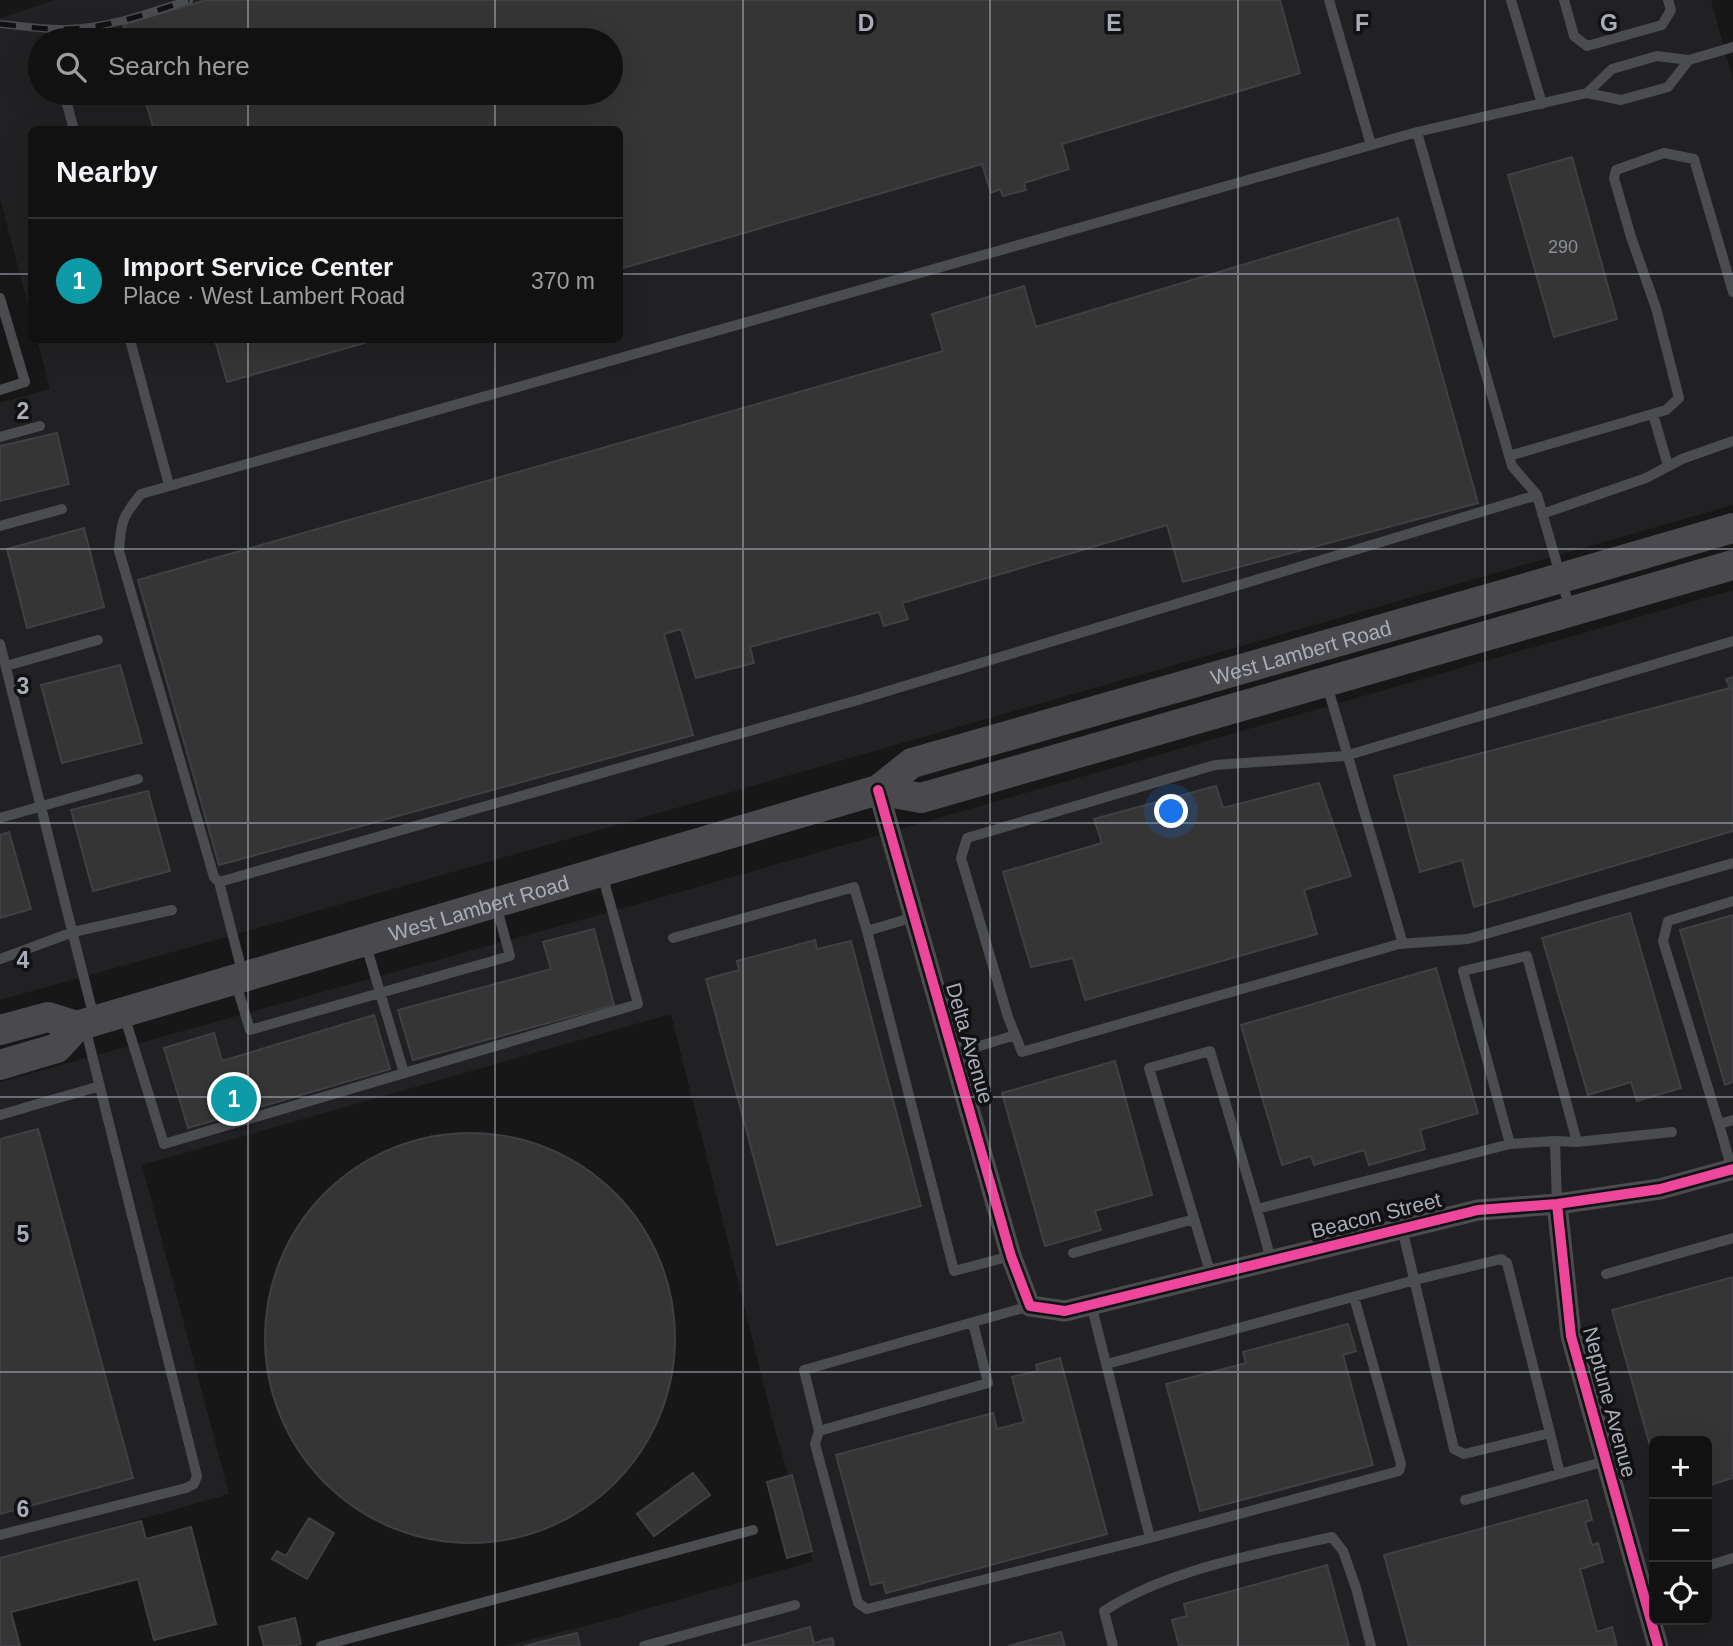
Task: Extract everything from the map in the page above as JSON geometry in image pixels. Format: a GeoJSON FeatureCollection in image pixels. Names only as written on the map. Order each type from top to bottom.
{"type":"FeatureCollection","features":[{"type":"Feature","properties":{"kind":"main road","name":"West Lambert Road"},"geometry":{"type":"LineString","coordinates":[[0,1030],[48,1017],[85,1023],[123,1012],[878,790],[912,763],[1733,528]]}},
{"type":"Feature","properties":{"kind":"main road","name":"West Lambert Road"},"geometry":{"type":"LineString","coordinates":[[878,790],[920,798],[1733,565]]}},
{"type":"Feature","properties":{"kind":"main road","name":"West Lambert Road"},"geometry":{"type":"LineString","coordinates":[[0,1065],[57,1048],[85,1023]]}},
{"type":"Feature","properties":{"kind":"street","name":"Delta Avenue"},"geometry":{"type":"LineString","coordinates":[[878,790],[1011,1256],[1030,1306]]}},
{"type":"Feature","properties":{"kind":"street","name":"Beacon Street"},"geometry":{"type":"LineString","coordinates":[[1030,1306],[1065,1311],[1478,1210],[1557,1204],[1660,1189],[1732,1169]]}},
{"type":"Feature","properties":{"kind":"street","name":"Neptune Avenue"},"geometry":{"type":"LineString","coordinates":[[1557,1204],[1571,1336],[1606,1461],[1648,1583],[1658,1646]]}},
{"type":"Feature","properties":{"kind":"lane"},"geometry":{"type":"LineString","coordinates":[[1329,0],[1371,145]]}},
{"type":"Feature","properties":{"kind":"lane"},"geometry":{"type":"LineString","coordinates":[[1511,0],[1542,104]]}},
{"type":"Feature","properties":{"kind":"lane"},"geometry":{"type":"LineString","coordinates":[[1564,0],[1574,36],[1587,46],[1662,25],[1671,10],[1668,0]]}},
{"type":"Feature","properties":{"kind":"lane"},"geometry":{"type":"LineString","coordinates":[[1587,93],[1612,69],[1657,56],[1689,60],[1733,47]]}},
{"type":"Feature","properties":{"kind":"lane"},"geometry":{"type":"LineString","coordinates":[[496,902],[510,956],[250,1030],[219,882],[214,877],[119,551],[121,524],[129,508],[141,494],[1417,132],[1587,93],[1620,100],[1668,87],[1689,60]]}},
{"type":"Feature","properties":{"kind":"lane"},"geometry":{"type":"LineString","coordinates":[[67,105],[73,126]]}},
{"type":"Feature","properties":{"kind":"lane"},"geometry":{"type":"LineString","coordinates":[[1417,132],[1512,466],[1537,495],[1571,612]]}},
{"type":"Feature","properties":{"kind":"lane"},"geometry":{"type":"LineString","coordinates":[[1509,456],[1666,410],[1679,398],[1656,307],[1631,237],[1614,178],[1616,170],[1664,153],[1694,159],[1733,292]]}},
{"type":"Feature","properties":{"kind":"lane"},"geometry":{"type":"LineString","coordinates":[[0,298],[25,382],[0,390]]}},
{"type":"Feature","properties":{"kind":"lane"},"geometry":{"type":"LineString","coordinates":[[131,343],[169,485]]}},
{"type":"Feature","properties":{"kind":"lane"},"geometry":{"type":"LineString","coordinates":[[1653,414],[1668,466]]}},
{"type":"Feature","properties":{"kind":"lane"},"geometry":{"type":"LineString","coordinates":[[0,437],[40,426]]}},
{"type":"Feature","properties":{"kind":"lane"},"geometry":{"type":"LineString","coordinates":[[1542,513],[1646,478],[1682,458],[1733,441]]}},
{"type":"Feature","properties":{"kind":"lane"},"geometry":{"type":"LineString","coordinates":[[219,882],[858,700],[1537,495]]}},
{"type":"Feature","properties":{"kind":"lane"},"geometry":{"type":"LineString","coordinates":[[0,526],[62,509]]}},
{"type":"Feature","properties":{"kind":"lane"},"geometry":{"type":"LineString","coordinates":[[6,666],[98,640]]}},
{"type":"Feature","properties":{"kind":"lane"},"geometry":{"type":"LineString","coordinates":[[1733,641],[1348,755],[1215,765],[967,838],[961,858],[1008,1017],[1022,1052],[1403,944],[1468,939],[1733,863]]}},
{"type":"Feature","properties":{"kind":"lane"},"geometry":{"type":"LineString","coordinates":[[0,644],[73,932],[85,1023],[197,1476],[194,1484],[186,1488],[0,1535]]}},
{"type":"Feature","properties":{"kind":"lane"},"geometry":{"type":"LineString","coordinates":[[1326,682],[1403,944]]}},
{"type":"Feature","properties":{"kind":"lane"},"geometry":{"type":"LineString","coordinates":[[0,818],[138,779]]}},
{"type":"Feature","properties":{"kind":"lane"},"geometry":{"type":"LineString","coordinates":[[123,1012],[164,1144],[638,1004],[601,872]]}},
{"type":"Feature","properties":{"kind":"lane"},"geometry":{"type":"LineString","coordinates":[[673,938],[854,887],[954,1272],[1011,1256]]}},
{"type":"Feature","properties":{"kind":"lane"},"geometry":{"type":"LineString","coordinates":[[1732,1169],[1664,941],[1668,921],[1733,901]]}},
{"type":"Feature","properties":{"kind":"lane"},"geometry":{"type":"LineString","coordinates":[[0,959],[73,932],[172,910]]}},
{"type":"Feature","properties":{"kind":"lane"},"geometry":{"type":"LineString","coordinates":[[867,931],[914,917]]}},
{"type":"Feature","properties":{"kind":"lane"},"geometry":{"type":"LineString","coordinates":[[365,941],[404,1073]]}},
{"type":"Feature","properties":{"kind":"lane"},"geometry":{"type":"LineString","coordinates":[[1510,1143],[1463,971],[1527,956],[1577,1142]]}},
{"type":"Feature","properties":{"kind":"lane"},"geometry":{"type":"LineString","coordinates":[[954,1055],[1015,1035]]}},
{"type":"Feature","properties":{"kind":"lane"},"geometry":{"type":"LineString","coordinates":[[1210,1275],[1149,1068],[1210,1051],[1271,1260]]}},
{"type":"Feature","properties":{"kind":"lane"},"geometry":{"type":"LineString","coordinates":[[0,1115],[100,1086]]}},
{"type":"Feature","properties":{"kind":"lane"},"geometry":{"type":"LineString","coordinates":[[1719,1124],[1733,1120]]}},
{"type":"Feature","properties":{"kind":"lane"},"geometry":{"type":"LineString","coordinates":[[1258,1209],[1510,1143],[1577,1142],[1672,1132]]}},
{"type":"Feature","properties":{"kind":"lane"},"geometry":{"type":"LineString","coordinates":[[1555,1142],[1557,1204]]}},
{"type":"Feature","properties":{"kind":"lane"},"geometry":{"type":"LineString","coordinates":[[1073,1253],[1194,1219]]}},
{"type":"Feature","properties":{"kind":"lane"},"geometry":{"type":"LineString","coordinates":[[1402,1228],[1454,1449],[1464,1454],[1549,1433]]}},
{"type":"Feature","properties":{"kind":"lane"},"geometry":{"type":"LineString","coordinates":[[1606,1274],[1733,1238]]}},
{"type":"Feature","properties":{"kind":"lane"},"geometry":{"type":"LineString","coordinates":[[1107,1364],[1501,1259],[1507,1263],[1560,1474]]}},
{"type":"Feature","properties":{"kind":"lane"},"geometry":{"type":"LineString","coordinates":[[1030,1306],[804,1370],[820,1431],[814,1444],[859,1603],[867,1609],[1150,1538],[1399,1471],[1401,1464],[1354,1297]]}},
{"type":"Feature","properties":{"kind":"lane"},"geometry":{"type":"LineString","coordinates":[[1091,1304],[1150,1538]]}},
{"type":"Feature","properties":{"kind":"lane"},"geometry":{"type":"LineString","coordinates":[[820,1431],[988,1383],[973,1323]]}},
{"type":"Feature","properties":{"kind":"lane"},"geometry":{"type":"LineString","coordinates":[[1465,1500],[1606,1461]]}},
{"type":"Feature","properties":{"kind":"lane"},"geometry":{"type":"LineString","coordinates":[[321,1646],[753,1530]]}},
{"type":"Feature","properties":{"kind":"lane"},"geometry":{"type":"LineString","coordinates":[[1113,1646],[1104,1611],[1125,1597],[1197,1569],[1332,1537],[1343,1551],[1371,1646]]}},
{"type":"Feature","properties":{"kind":"lane"},"geometry":{"type":"LineString","coordinates":[[1712,1564],[1733,1558]]}},
{"type":"Feature","properties":{"kind":"lane"},"geometry":{"type":"LineString","coordinates":[[644,1646],[794,1605]]}},
{"type":"Feature","properties":{"kind":"shaded area"},"geometry":{"type":"Polygon","coordinates":[[[55,0],[1711,0],[1733,80],[1733,505],[0,1000],[0,403],[50,389],[38,343],[623,343],[623,126],[28,126],[28,305],[0,198],[0,18],[55,0]]]}},
{"type":"Feature","properties":{"kind":"shaded area"},"geometry":{"type":"Polygon","coordinates":[[[1733,590],[1733,1646],[505,1646],[597,1623],[813,1561],[778,1441],[671,1014],[142,1165],[229,1494],[0,1559],[0,1082],[645,902],[1733,590]]]}},
{"type":"Feature","properties":{"kind":"building"},"geometry":{"type":"Polygon","coordinates":[[[206,0],[1280,0],[1300,73],[1062,144],[1069,169],[1024,183],[1026,190],[1003,196],[1000,189],[991,193],[982,164],[623,268],[623,126],[153,126],[147,105],[623,105],[623,28],[124,28],[123,25],[206,0]]]}},
{"type":"Feature","properties":{"kind":"building"},"geometry":{"type":"Polygon","coordinates":[[[1572,157],[1617,319],[1554,337],[1508,175],[1572,157]]]}},
{"type":"Feature","properties":{"kind":"building"},"geometry":{"type":"Polygon","coordinates":[[[1398,218],[1478,503],[1183,582],[1167,525],[902,603],[908,619],[884,626],[879,612],[750,647],[754,663],[696,678],[681,629],[664,634],[693,735],[219,865],[138,580],[943,351],[932,314],[1024,286],[1036,327],[1398,218]]]}},
{"type":"Feature","properties":{"kind":"building"},"geometry":{"type":"Polygon","coordinates":[[[216,343],[364,343],[227,382],[216,343]]]}},
{"type":"Feature","properties":{"kind":"building"},"geometry":{"type":"Polygon","coordinates":[[[57,433],[69,484],[0,501],[0,446],[57,433]]]}},
{"type":"Feature","properties":{"kind":"building"},"geometry":{"type":"Polygon","coordinates":[[[84,528],[104,607],[27,628],[7,549],[84,528]]]}},
{"type":"Feature","properties":{"kind":"building"},"geometry":{"type":"Polygon","coordinates":[[[120,665],[142,743],[62,763],[41,685],[120,665]]]}},
{"type":"Feature","properties":{"kind":"building"},"geometry":{"type":"Polygon","coordinates":[[[1733,677],[1733,831],[1474,907],[1462,860],[1420,872],[1394,776],[1730,688],[1726,679],[1733,677]]]}},
{"type":"Feature","properties":{"kind":"building"},"geometry":{"type":"Polygon","coordinates":[[[1319,783],[1351,876],[1304,890],[1317,934],[1085,1000],[1073,958],[1031,967],[1003,872],[1102,843],[1094,819],[1216,786],[1223,808],[1319,783]]]}},
{"type":"Feature","properties":{"kind":"building"},"geometry":{"type":"Polygon","coordinates":[[[148,791],[170,871],[93,891],[71,810],[148,791]]]}},
{"type":"Feature","properties":{"kind":"building"},"geometry":{"type":"Polygon","coordinates":[[[9,832],[31,909],[0,918],[0,835],[9,832]]]}},
{"type":"Feature","properties":{"kind":"building"},"geometry":{"type":"Polygon","coordinates":[[[1630,913],[1681,1088],[1637,1101],[1631,1082],[1588,1095],[1542,938],[1630,913]]]}},
{"type":"Feature","properties":{"kind":"building"},"geometry":{"type":"Polygon","coordinates":[[[1733,915],[1733,1082],[1725,1085],[1680,930],[1733,915]]]}},
{"type":"Feature","properties":{"kind":"building"},"geometry":{"type":"Polygon","coordinates":[[[594,929],[614,1005],[413,1060],[398,1010],[551,969],[543,942],[594,929]]]}},
{"type":"Feature","properties":{"kind":"building"},"geometry":{"type":"Polygon","coordinates":[[[815,940],[817,949],[851,941],[921,1206],[777,1245],[706,979],[739,970],[737,961],[815,940]]]}},
{"type":"Feature","properties":{"kind":"building"},"geometry":{"type":"Polygon","coordinates":[[[1436,968],[1478,1113],[1420,1130],[1425,1149],[1369,1165],[1364,1150],[1314,1165],[1311,1156],[1282,1165],[1241,1025],[1436,968]]]}},
{"type":"Feature","properties":{"kind":"building"},"geometry":{"type":"Polygon","coordinates":[[[374,1015],[390,1069],[188,1128],[164,1048],[214,1033],[222,1061],[374,1015]]]}},
{"type":"Feature","properties":{"kind":"building"},"geometry":{"type":"Polygon","coordinates":[[[1115,1061],[1152,1195],[1095,1211],[1101,1230],[1045,1246],[1002,1093],[1115,1061]]]}},
{"type":"Feature","properties":{"kind":"building"},"geometry":{"type":"Polygon","coordinates":[[[38,1129],[133,1478],[0,1514],[0,1139],[38,1129]]]}},
{"type":"Feature","properties":{"kind":"building"},"geometry":{"type":"Polygon","coordinates":[[[470,1133],[510,1137],[549,1148],[584,1167],[615,1193],[641,1224],[660,1259],[671,1298],[675,1338],[671,1378],[660,1417],[641,1452],[615,1483],[584,1509],[549,1528],[510,1539],[470,1543],[430,1539],[391,1528],[356,1509],[325,1483],[299,1452],[280,1417],[269,1378],[265,1338],[269,1298],[280,1259],[299,1224],[325,1193],[356,1167],[391,1148],[430,1137],[470,1133]]]}},
{"type":"Feature","properties":{"kind":"building"},"geometry":{"type":"Polygon","coordinates":[[[1733,1277],[1733,1478],[1712,1484],[1712,1436],[1649,1436],[1649,1442],[1612,1310],[1733,1277]]]}},
{"type":"Feature","properties":{"kind":"building"},"geometry":{"type":"Polygon","coordinates":[[[1348,1324],[1356,1351],[1343,1355],[1373,1465],[1200,1511],[1166,1384],[1246,1363],[1243,1352],[1348,1324]]]}},
{"type":"Feature","properties":{"kind":"building"},"geometry":{"type":"Polygon","coordinates":[[[1060,1358],[1107,1534],[886,1593],[883,1582],[871,1585],[836,1455],[993,1413],[997,1429],[1024,1422],[1012,1377],[1038,1371],[1036,1365],[1060,1358]]]}},
{"type":"Feature","properties":{"kind":"building"},"geometry":{"type":"Polygon","coordinates":[[[693,1473],[710,1495],[654,1536],[637,1514],[693,1473]]]}},
{"type":"Feature","properties":{"kind":"building"},"geometry":{"type":"Polygon","coordinates":[[[792,1475],[812,1551],[787,1558],[767,1482],[792,1475]]]}},
{"type":"Feature","properties":{"kind":"building"},"geometry":{"type":"Polygon","coordinates":[[[1587,1500],[1592,1520],[1585,1522],[1592,1545],[1598,1543],[1603,1562],[1580,1569],[1597,1632],[1612,1627],[1617,1646],[1409,1646],[1384,1555],[1587,1500]]]}},
{"type":"Feature","properties":{"kind":"building"},"geometry":{"type":"Polygon","coordinates":[[[309,1518],[334,1533],[307,1579],[272,1559],[277,1551],[286,1556],[309,1518]]]}},
{"type":"Feature","properties":{"kind":"building"},"geometry":{"type":"Polygon","coordinates":[[[141,1521],[146,1539],[191,1527],[216,1624],[154,1640],[138,1579],[11,1612],[20,1646],[0,1646],[0,1558],[141,1521]]]}},
{"type":"Feature","properties":{"kind":"building"},"geometry":{"type":"Polygon","coordinates":[[[1327,1565],[1349,1646],[1179,1646],[1172,1620],[1187,1616],[1184,1604],[1327,1565]]]}},
{"type":"Feature","properties":{"kind":"building"},"geometry":{"type":"Polygon","coordinates":[[[295,1618],[301,1644],[264,1646],[259,1627],[295,1618]]]}},
{"type":"Feature","properties":{"kind":"building"},"geometry":{"type":"Polygon","coordinates":[[[810,1627],[814,1643],[832,1638],[834,1646],[741,1646],[810,1627]]]}},
{"type":"Feature","properties":{"kind":"building"},"geometry":{"type":"Polygon","coordinates":[[[1061,1632],[1065,1646],[1008,1646],[1061,1632]]]}},
{"type":"Feature","properties":{"kind":"building"},"geometry":{"type":"Polygon","coordinates":[[[577,1633],[580,1646],[524,1646],[577,1633]]]}},
{"type":"Feature","properties":{"kind":"railway"},"geometry":{"type":"LineString","coordinates":[[82,28],[129,19],[189,0]]}},
{"type":"Feature","properties":{"kind":"railway"},"geometry":{"type":"LineString","coordinates":[[0,24],[40,28]]}},
{"type":"Feature","properties":{"kind":"cycle path"},"geometry":{"type":"LineString","coordinates":[[878,790],[1011,1256],[1030,1306],[1065,1311],[1478,1210],[1557,1204],[1660,1189],[1733,1169]]}},
{"type":"Feature","properties":{"kind":"cycle path"},"geometry":{"type":"LineString","coordinates":[[1557,1204],[1571,1336],[1658,1646]]}},
{"type":"Feature","properties":{"kind":"place","name":"Import Service Center"},"geometry":{"type":"Point","coordinates":[234,1099]}}]}
